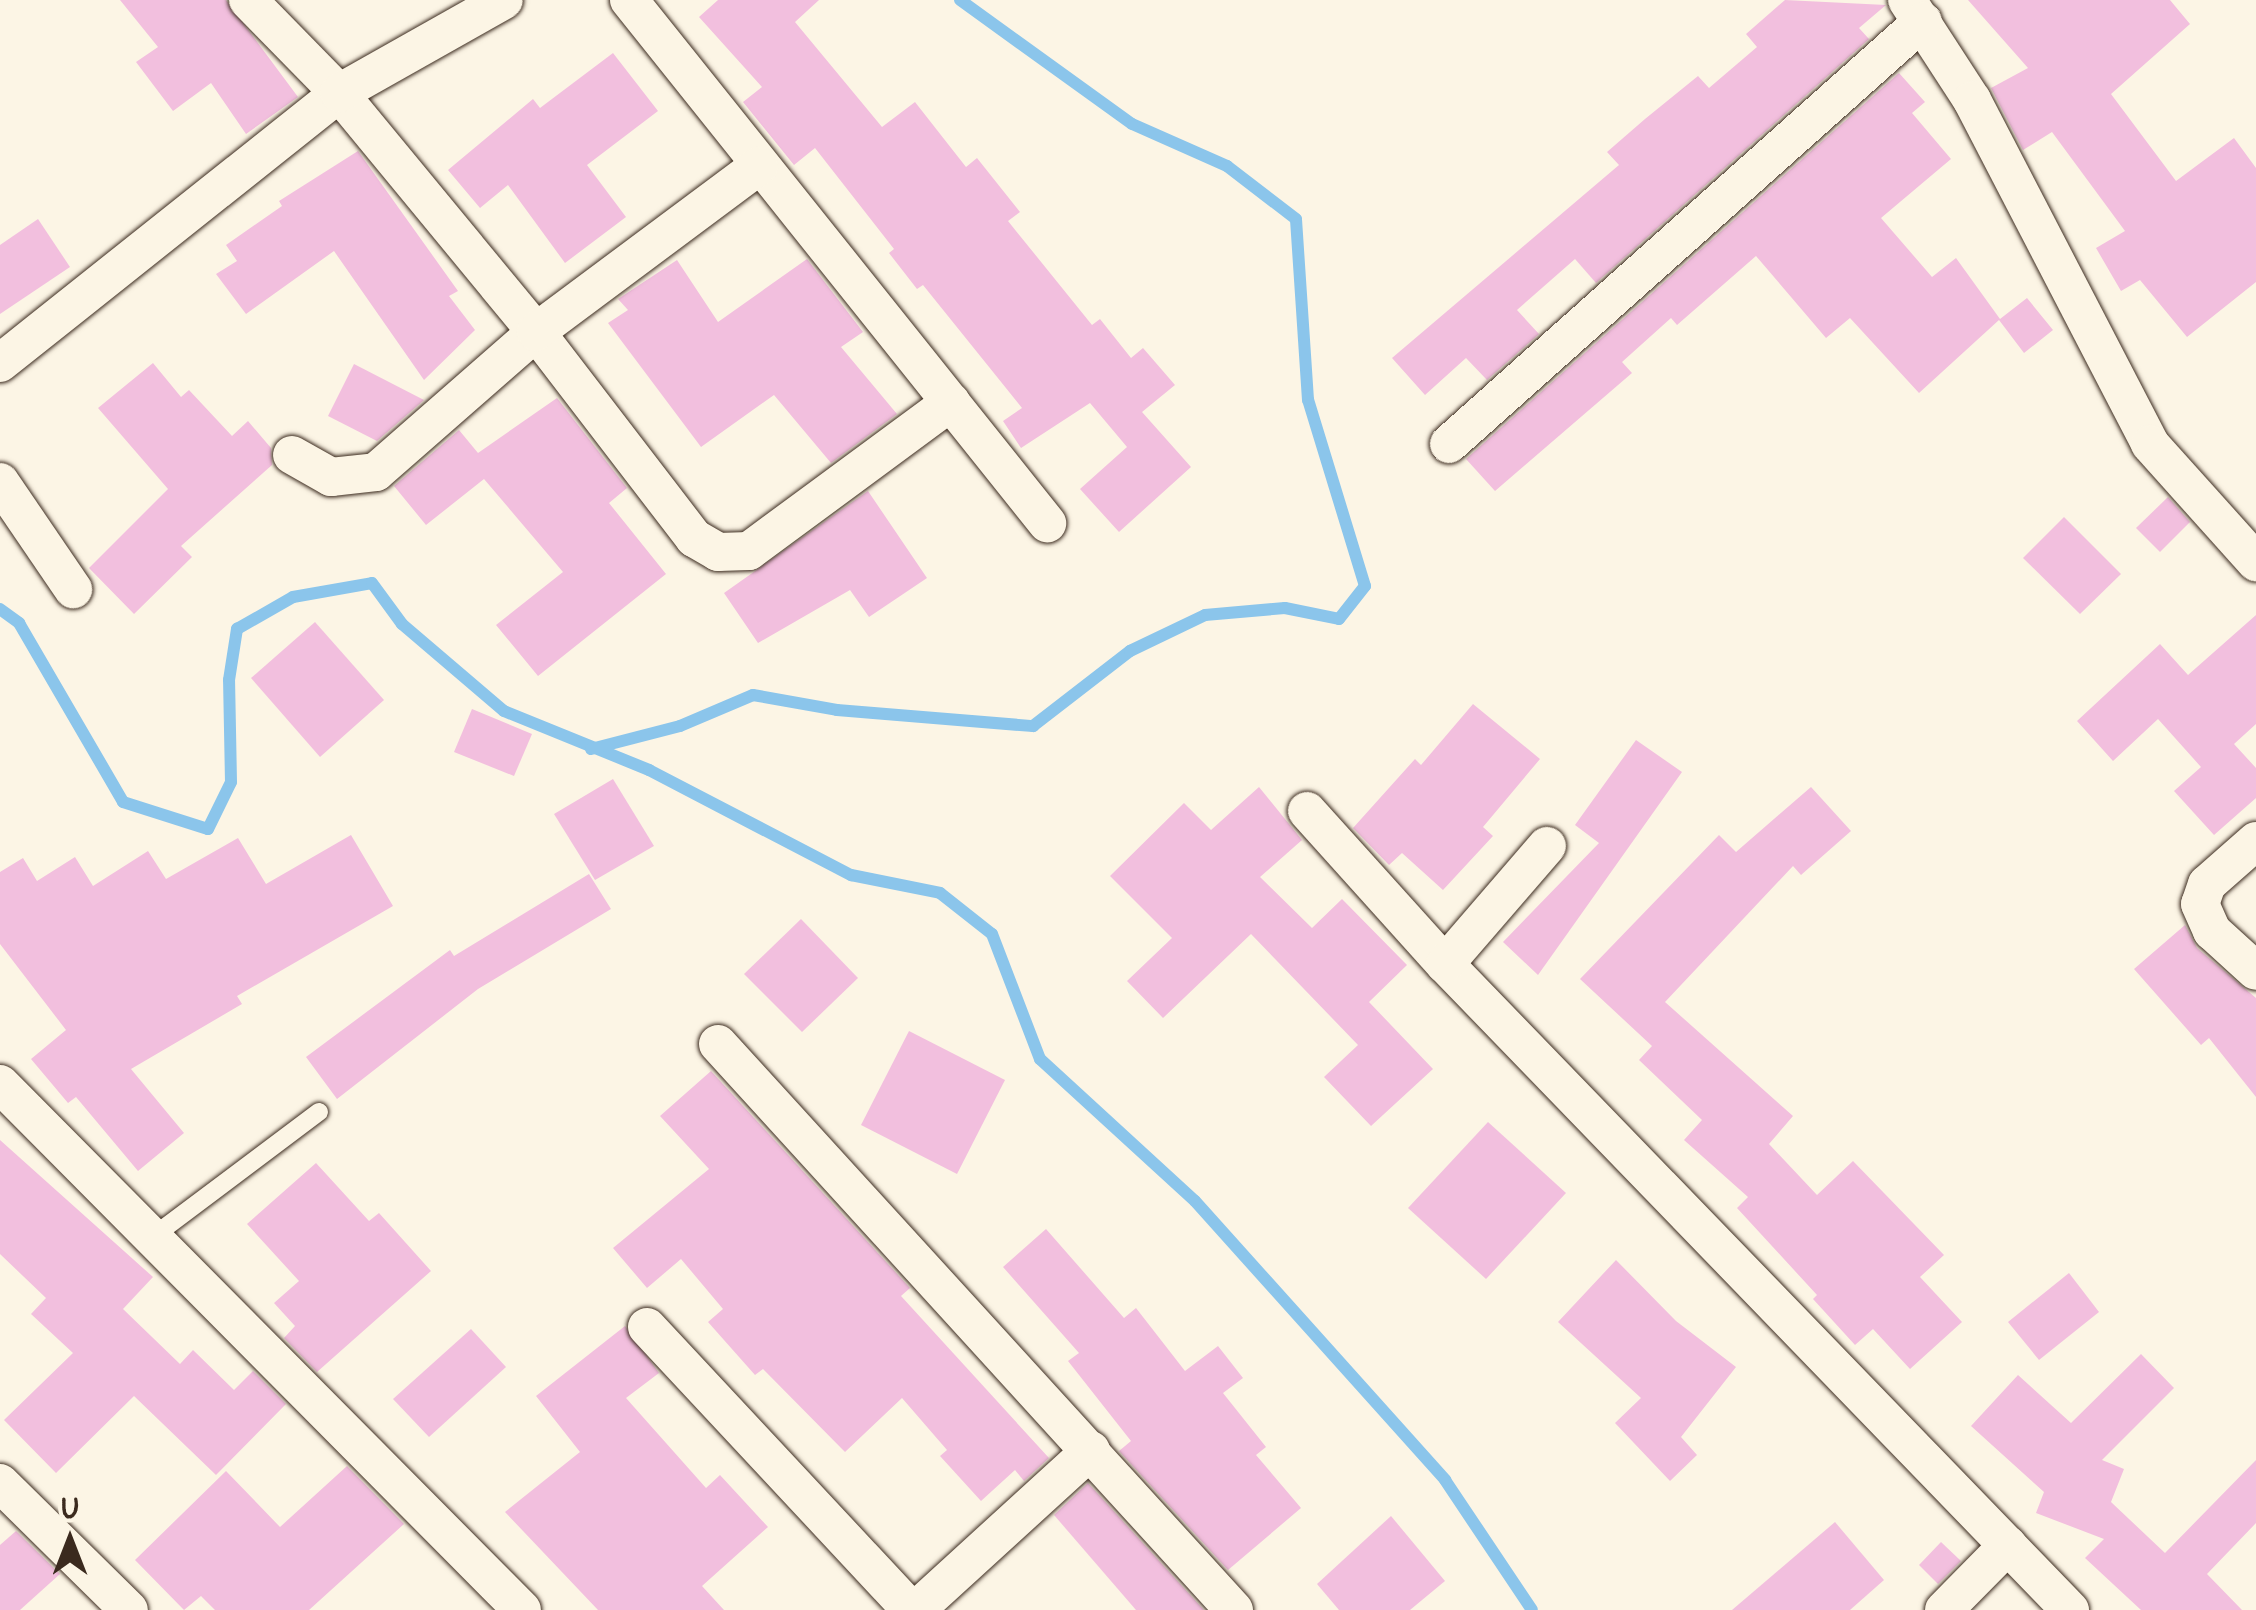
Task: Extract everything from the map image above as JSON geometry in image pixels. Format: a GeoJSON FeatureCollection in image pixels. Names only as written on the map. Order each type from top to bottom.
{"type":"FeatureCollection","features":[{"type":"Feature","properties":{"kind":"street"},"geometry":{"type":"LineString","coordinates":[[248,0],[339,93],[536,332],[694,538],[718,552],[748,551],[951,402]]}},
{"type":"Feature","properties":{"kind":"street"},"geometry":{"type":"LineString","coordinates":[[0,363],[339,93],[504,0]]}},
{"type":"Feature","properties":{"kind":"street"},"geometry":{"type":"LineString","coordinates":[[629,0],[1047,523]]}},
{"type":"Feature","properties":{"kind":"street"},"geometry":{"type":"LineString","coordinates":[[1449,444],[1915,11],[1972,100],[2150,444],[2256,562]]}},
{"type":"Feature","properties":{"kind":"street"},"geometry":{"type":"LineString","coordinates":[[292,455],[331,477],[376,472],[536,332],[760,166]]}},
{"type":"Feature","properties":{"kind":"street"},"geometry":{"type":"LineString","coordinates":[[0,482],[73,589]]}},
{"type":"Feature","properties":{"kind":"street"},"geometry":{"type":"LineString","coordinates":[[1307,811],[1445,964],[2070,1610]]}},
{"type":"Feature","properties":{"kind":"street"},"geometry":{"type":"LineString","coordinates":[[2256,841],[2207,884],[2200,904],[2212,932],[2256,972]]}},
{"type":"Feature","properties":{"kind":"street"},"geometry":{"type":"LineString","coordinates":[[1445,964],[1547,846]]}},
{"type":"Feature","properties":{"kind":"street"},"geometry":{"type":"LineString","coordinates":[[718,1044],[880,1228],[1091,1450],[1234,1610]]}},
{"type":"Feature","properties":{"kind":"street"},"geometry":{"type":"LineString","coordinates":[[0,1084],[522,1610]]}},
{"type":"Feature","properties":{"kind":"street"},"geometry":{"type":"LineString","coordinates":[[648,1326],[913,1610],[1091,1450]]}},
{"type":"Feature","properties":{"kind":"street"},"geometry":{"type":"LineString","coordinates":[[0,1483],[129,1610]]}},
{"type":"Feature","properties":{"kind":"street"},"geometry":{"type":"LineString","coordinates":[[1944,1610],[2008,1546]]}},
{"type":"Feature","properties":{"kind":"lane"},"geometry":{"type":"LineString","coordinates":[[151,1238],[319,1112]]}},
{"type":"Feature","properties":{"kind":"building"},"geometry":{"type":"Polygon","coordinates":[[[120,0],[226,0],[298,97],[246,134],[211,83],[173,111],[136,62],[158,47],[120,0]]]}},
{"type":"Feature","properties":{"kind":"building"},"geometry":{"type":"Polygon","coordinates":[[[718,0],[819,0],[795,22],[882,127],[915,102],[966,167],[977,158],[1020,212],[1008,221],[1092,325],[1100,319],[1131,358],[1143,348],[1175,385],[1142,412],[1191,467],[1119,532],[1080,489],[1127,447],[1090,403],[1021,448],[1003,421],[1022,408],[923,285],[917,289],[889,253],[894,249],[815,148],[794,165],[743,102],[762,87],[699,17],[718,0]]]}},
{"type":"Feature","properties":{"kind":"building"},"geometry":{"type":"Polygon","coordinates":[[[1785,0],[1886,5],[1859,28],[1869,39],[1596,283],[1575,259],[1517,310],[1539,334],[1487,380],[1466,358],[1425,395],[1392,358],[1619,165],[1607,152],[1645,119],[1698,76],[1709,88],[1757,47],[1746,34],[1785,0]]]}},
{"type":"Feature","properties":{"kind":"building"},"geometry":{"type":"Polygon","coordinates":[[[1968,0],[2170,0],[2190,24],[2111,94],[2176,181],[2234,138],[2256,168],[2256,282],[2187,337],[2140,280],[2121,291],[2096,248],[2125,231],[2052,132],[2023,150],[1991,88],[2028,68],[1968,0]]]}},
{"type":"Feature","properties":{"kind":"building"},"geometry":{"type":"Polygon","coordinates":[[[613,53],[658,111],[587,165],[626,217],[565,263],[508,185],[480,208],[448,170],[533,99],[540,108],[613,53]]]}},
{"type":"Feature","properties":{"kind":"building"},"geometry":{"type":"Polygon","coordinates":[[[1899,73],[1925,102],[1912,113],[1951,159],[1881,218],[1932,277],[1956,258],[2000,319],[2027,298],[2053,330],[2024,353],[1999,320],[1919,393],[1850,318],[1826,338],[1756,256],[1677,325],[1671,318],[1622,362],[1632,373],[1495,491],[1466,459],[1899,73]]]}},
{"type":"Feature","properties":{"kind":"building"},"geometry":{"type":"Polygon","coordinates":[[[358,151],[458,291],[449,296],[475,330],[424,380],[334,251],[246,314],[216,274],[237,261],[226,245],[282,206],[279,201],[358,151]]]}},
{"type":"Feature","properties":{"kind":"building"},"geometry":{"type":"Polygon","coordinates":[[[38,219],[70,267],[0,314],[0,245],[38,219]]]}},
{"type":"Feature","properties":{"kind":"building"},"geometry":{"type":"Polygon","coordinates":[[[807,259],[863,332],[841,347],[897,414],[831,463],[774,395],[701,447],[608,323],[628,310],[618,299],[677,260],[718,322],[807,259]]]}},
{"type":"Feature","properties":{"kind":"building"},"geometry":{"type":"Polygon","coordinates":[[[153,363],[181,397],[189,390],[232,436],[248,421],[271,448],[272,465],[181,546],[192,557],[134,614],[89,568],[168,489],[98,408],[153,363]]]}},
{"type":"Feature","properties":{"kind":"building"},"geometry":{"type":"Polygon","coordinates":[[[354,364],[424,400],[377,441],[328,416],[354,364]]]}},
{"type":"Feature","properties":{"kind":"building"},"geometry":{"type":"Polygon","coordinates":[[[557,398],[627,488],[609,503],[666,574],[538,676],[496,625],[563,572],[484,479],[426,525],[394,486],[459,430],[478,453],[557,398]]]}},
{"type":"Feature","properties":{"kind":"building"},"geometry":{"type":"Polygon","coordinates":[[[868,491],[927,578],[869,617],[850,590],[758,643],[724,593],[868,491]]]}},
{"type":"Feature","properties":{"kind":"building"},"geometry":{"type":"Polygon","coordinates":[[[2168,497],[2190,522],[2160,552],[2136,528],[2168,497]]]}},
{"type":"Feature","properties":{"kind":"building"},"geometry":{"type":"Polygon","coordinates":[[[2064,517],[2121,574],[2080,614],[2023,558],[2064,517]]]}},
{"type":"Feature","properties":{"kind":"building"},"geometry":{"type":"Polygon","coordinates":[[[2256,615],[2256,724],[2234,744],[2256,768],[2256,798],[2214,835],[2174,791],[2201,767],[2158,719],[2113,761],[2077,721],[2160,644],[2188,675],[2256,615]]]}},
{"type":"Feature","properties":{"kind":"building"},"geometry":{"type":"Polygon","coordinates":[[[315,622],[384,700],[320,757],[251,678],[315,622]]]}},
{"type":"Feature","properties":{"kind":"building"},"geometry":{"type":"Polygon","coordinates":[[[1473,704],[1540,759],[1483,827],[1493,836],[1443,890],[1402,853],[1389,865],[1353,828],[1415,759],[1421,765],[1473,704]]]}},
{"type":"Feature","properties":{"kind":"building"},"geometry":{"type":"Polygon","coordinates":[[[472,709],[532,734],[514,776],[454,752],[472,709]]]}},
{"type":"Feature","properties":{"kind":"building"},"geometry":{"type":"Polygon","coordinates":[[[1636,740],[1682,772],[1538,975],[1503,942],[1599,843],[1575,825],[1636,740]]]}},
{"type":"Feature","properties":{"kind":"building"},"geometry":{"type":"Polygon","coordinates":[[[613,779],[654,846],[595,880],[554,814],[613,779]]]}},
{"type":"Feature","properties":{"kind":"building"},"geometry":{"type":"Polygon","coordinates":[[[1259,787],[1302,840],[1260,877],[1312,928],[1342,899],[1407,965],[1369,1002],[1433,1069],[1371,1126],[1324,1077],[1358,1045],[1251,934],[1163,1018],[1127,981],[1172,938],[1110,876],[1184,803],[1211,830],[1259,787]]]}},
{"type":"Feature","properties":{"kind":"building"},"geometry":{"type":"Polygon","coordinates":[[[1811,787],[1851,831],[1801,875],[1793,866],[1665,1002],[1793,1116],[1769,1144],[1817,1195],[1853,1161],[1944,1255],[1920,1277],[1962,1322],[1910,1369],[1873,1329],[1855,1345],[1813,1299],[1817,1295],[1737,1208],[1748,1197],[1684,1140],[1702,1120],[1639,1060],[1652,1046],[1580,979],[1719,835],[1736,852],[1811,787]]]}},
{"type":"Feature","properties":{"kind":"building"},"geometry":{"type":"Polygon","coordinates":[[[351,835],[393,906],[237,996],[242,1004],[131,1069],[184,1133],[138,1171],[76,1097],[68,1103],[31,1059],[66,1030],[0,944],[0,872],[23,858],[37,881],[75,857],[93,886],[148,851],[166,879],[238,838],[266,884],[351,835]]]}},
{"type":"Feature","properties":{"kind":"building"},"geometry":{"type":"Polygon","coordinates":[[[589,874],[611,909],[478,989],[337,1099],[306,1057],[450,950],[454,956],[589,874]]]}},
{"type":"Feature","properties":{"kind":"building"},"geometry":{"type":"Polygon","coordinates":[[[801,919],[858,978],[802,1032],[744,974],[801,919]]]}},
{"type":"Feature","properties":{"kind":"building"},"geometry":{"type":"Polygon","coordinates":[[[2185,925],[2197,948],[2256,998],[2256,1097],[2209,1038],[2201,1045],[2134,969],[2185,925]]]}},
{"type":"Feature","properties":{"kind":"building"},"geometry":{"type":"Polygon","coordinates":[[[909,1031],[1005,1080],[957,1174],[861,1125],[909,1031]]]}},
{"type":"Feature","properties":{"kind":"building"},"geometry":{"type":"Polygon","coordinates":[[[711,1071],[910,1288],[901,1296],[1049,1458],[1024,1481],[1015,1470],[981,1501],[940,1456],[947,1450],[902,1398],[845,1452],[763,1369],[755,1375],[708,1322],[723,1309],[681,1259],[647,1288],[613,1248],[709,1169],[660,1116],[711,1071]]]}},
{"type":"Feature","properties":{"kind":"building"},"geometry":{"type":"Polygon","coordinates":[[[1488,1122],[1566,1193],[1486,1279],[1408,1208],[1488,1122]]]}},
{"type":"Feature","properties":{"kind":"building"},"geometry":{"type":"Polygon","coordinates":[[[0,1140],[153,1277],[123,1309],[180,1364],[193,1350],[234,1390],[253,1371],[286,1404],[216,1475],[134,1396],[56,1473],[4,1420],[73,1353],[31,1314],[46,1298],[0,1254],[0,1140]]]}},
{"type":"Feature","properties":{"kind":"building"},"geometry":{"type":"Polygon","coordinates":[[[316,1163],[369,1221],[379,1213],[431,1271],[317,1372],[284,1338],[295,1326],[274,1303],[299,1281],[247,1224],[316,1163]]]}},
{"type":"Feature","properties":{"kind":"building"},"geometry":{"type":"Polygon","coordinates":[[[1046,1229],[1124,1318],[1136,1308],[1185,1371],[1218,1346],[1243,1378],[1223,1393],[1266,1447],[1256,1455],[1301,1508],[1228,1570],[1119,1451],[1131,1441],[1068,1361],[1079,1353],[1003,1267],[1046,1229]]]}},
{"type":"Feature","properties":{"kind":"building"},"geometry":{"type":"Polygon","coordinates":[[[1616,1260],[1676,1321],[1736,1367],[1681,1437],[1697,1455],[1670,1481],[1615,1423],[1641,1398],[1558,1322],[1616,1260]]]}},
{"type":"Feature","properties":{"kind":"building"},"geometry":{"type":"Polygon","coordinates":[[[2069,1273],[2099,1312],[2039,1360],[2008,1322],[2069,1273]]]}},
{"type":"Feature","properties":{"kind":"building"},"geometry":{"type":"Polygon","coordinates":[[[625,1326],[659,1373],[626,1398],[706,1488],[720,1475],[768,1527],[702,1586],[724,1610],[598,1610],[505,1512],[580,1452],[536,1396],[625,1326]]]}},
{"type":"Feature","properties":{"kind":"building"},"geometry":{"type":"Polygon","coordinates":[[[471,1329],[506,1367],[429,1437],[393,1399],[471,1329]]]}},
{"type":"Feature","properties":{"kind":"building"},"geometry":{"type":"Polygon","coordinates":[[[2141,1354],[2174,1388],[2102,1460],[2124,1469],[2111,1502],[2165,1553],[2256,1460],[2256,1523],[2207,1574],[2242,1610],[2141,1610],[2085,1558],[2104,1539],[2036,1513],[2044,1492],[1971,1426],[2018,1375],[2071,1423],[2141,1354]]]}},
{"type":"Feature","properties":{"kind":"building"},"geometry":{"type":"Polygon","coordinates":[[[347,1466],[404,1524],[309,1610],[215,1610],[201,1596],[184,1610],[135,1560],[226,1471],[280,1527],[347,1466]]]}},
{"type":"Feature","properties":{"kind":"building"},"geometry":{"type":"Polygon","coordinates":[[[1088,1483],[1204,1610],[1136,1610],[1054,1515],[1088,1483]]]}},
{"type":"Feature","properties":{"kind":"building"},"geometry":{"type":"Polygon","coordinates":[[[1391,1516],[1445,1581],[1410,1610],[1339,1610],[1317,1584],[1391,1516]]]}},
{"type":"Feature","properties":{"kind":"building"},"geometry":{"type":"Polygon","coordinates":[[[1835,1522],[1884,1580],[1850,1610],[1732,1610],[1835,1522]]]}},
{"type":"Feature","properties":{"kind":"building"},"geometry":{"type":"Polygon","coordinates":[[[16,1531],[60,1574],[20,1610],[0,1610],[0,1545],[16,1531]]]}},
{"type":"Feature","properties":{"kind":"building"},"geometry":{"type":"Polygon","coordinates":[[[1941,1542],[1961,1561],[1938,1584],[1919,1565],[1941,1542]]]}},
{"type":"Feature","properties":{"kind":"waterway"},"geometry":{"type":"LineString","coordinates":[[591,749],[680,726],[753,695],[837,710],[1033,726],[1130,651],[1205,615],[1285,608],[1339,619],[1365,586],[1308,400],[1296,219],[1227,166],[1132,124],[960,0]]}},
{"type":"Feature","properties":{"kind":"waterway"},"geometry":{"type":"LineString","coordinates":[[0,609],[19,623],[123,802],[208,829],[231,782],[229,680],[237,629],[293,597],[372,583],[402,624],[504,711],[649,770],[851,875],[940,893],[992,934],[1040,1059],[1195,1201],[1445,1480],[1532,1610]]}}]}
